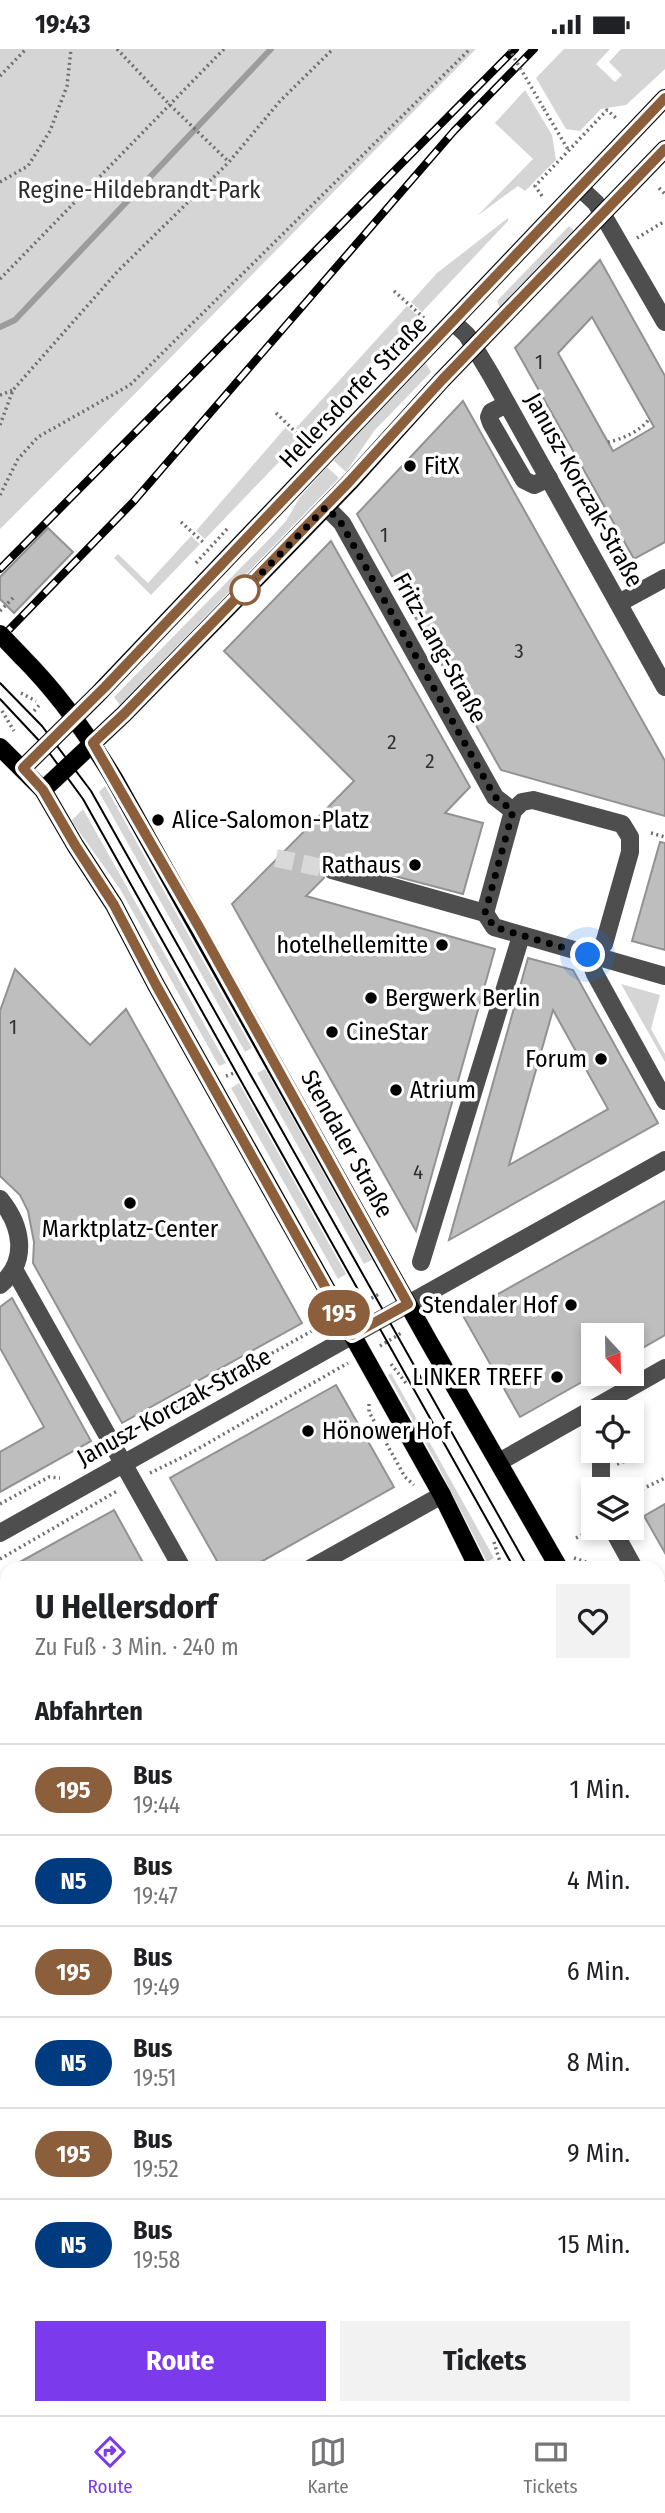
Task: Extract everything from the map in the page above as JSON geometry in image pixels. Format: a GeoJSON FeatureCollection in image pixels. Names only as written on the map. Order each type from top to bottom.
{"type":"FeatureCollection","features":[{"type":"Feature","properties":{"kind":"main road","name":"Hellersdorfer Straße"},"geometry":{"type":"LineString","coordinates":[[75,718],[665,98]]}},
{"type":"Feature","properties":{"kind":"main road"},"geometry":{"type":"LineString","coordinates":[[43,790],[124,714],[326,507],[474,347],[665,149]]}},
{"type":"Feature","properties":{"kind":"main road"},"geometry":{"type":"LineString","coordinates":[[0,634],[54,690],[93,743]]}},
{"type":"Feature","properties":{"kind":"main road"},"geometry":{"type":"LineString","coordinates":[[23,768],[75,718]]}},
{"type":"Feature","properties":{"kind":"main road","name":"Stendaler Straße"},"geometry":{"type":"LineString","coordinates":[[93,743],[555,1561]]}},
{"type":"Feature","properties":{"kind":"main road"},"geometry":{"type":"LineString","coordinates":[[0,747],[43,790],[114,905],[442,1495],[475,1561]]}},
{"type":"Feature","properties":{"kind":"street"},"geometry":{"type":"LineString","coordinates":[[580,188],[596,203],[665,322]]}},
{"type":"Feature","properties":{"kind":"street","name":"Janusz-Korczak-Straße"},"geometry":{"type":"LineString","coordinates":[[453,322],[467,335],[474,347],[665,687]]}},
{"type":"Feature","properties":{"kind":"street","name":"Fritz-Lang-Straße"},"geometry":{"type":"LineString","coordinates":[[326,507],[341,523],[495,797],[513,811]]}},
{"type":"Feature","properties":{"kind":"street"},"geometry":{"type":"LineString","coordinates":[[620,603],[665,578]]}},
{"type":"Feature","properties":{"kind":"street"},"geometry":{"type":"LineString","coordinates":[[485,913],[513,811],[522,802],[533,800],[622,824],[630,837],[630,852],[604,944],[588,955]]}},
{"type":"Feature","properties":{"kind":"street"},"geometry":{"type":"LineString","coordinates":[[332,870],[485,913],[494,927],[521,936],[665,976]]}},
{"type":"Feature","properties":{"kind":"street"},"geometry":{"type":"LineString","coordinates":[[421,1262],[521,936]]}},
{"type":"Feature","properties":{"kind":"street"},"geometry":{"type":"LineString","coordinates":[[588,955],[594,974],[665,1101]]}},
{"type":"Feature","properties":{"kind":"street","name":"Janusz-Korczak-Straße"},"geometry":{"type":"LineString","coordinates":[[0,1533],[665,1160]]}},
{"type":"Feature","properties":{"kind":"street"},"geometry":{"type":"LineString","coordinates":[[0,1285],[15,1271],[19,1251],[16,1224],[6,1197]]}},
{"type":"Feature","properties":{"kind":"street"},"geometry":{"type":"LineString","coordinates":[[15,1271],[178,1561]]}},
{"type":"Feature","properties":{"kind":"street"},"geometry":{"type":"LineString","coordinates":[[616,1400],[665,1368]]}},
{"type":"Feature","properties":{"kind":"street"},"geometry":{"type":"LineString","coordinates":[[499,1462],[581,1421]]}},
{"type":"Feature","properties":{"kind":"street"},"geometry":{"type":"LineString","coordinates":[[324,1561],[442,1495]]}},
{"type":"Feature","properties":{"kind":"street"},"geometry":{"type":"LineString","coordinates":[[619,1540],[630,1561]]}},
{"type":"Feature","properties":{"kind":"path"},"geometry":{"type":"LineString","coordinates":[[0,76],[26,49]]}},
{"type":"Feature","properties":{"kind":"path"},"geometry":{"type":"LineString","coordinates":[[0,182],[28,166],[50,131],[67,86],[71,49]]}},
{"type":"Feature","properties":{"kind":"path"},"geometry":{"type":"LineString","coordinates":[[117,49],[229,162]]}},
{"type":"Feature","properties":{"kind":"path"},"geometry":{"type":"LineString","coordinates":[[0,279],[224,49]]}},
{"type":"Feature","properties":{"kind":"path"},"geometry":{"type":"LineString","coordinates":[[0,425],[12,390],[118,271],[229,162],[280,101],[333,49]]}},
{"type":"Feature","properties":{"kind":"path"},"geometry":{"type":"LineString","coordinates":[[509,49],[569,151]]}},
{"type":"Feature","properties":{"kind":"path"},"geometry":{"type":"LineString","coordinates":[[0,495],[18,459],[37,437],[130,385],[468,50]]}},
{"type":"Feature","properties":{"kind":"path"},"geometry":{"type":"LineString","coordinates":[[542,195],[534,186],[607,110],[616,118]]}},
{"type":"Feature","properties":{"kind":"path"},"geometry":{"type":"LineString","coordinates":[[659,188],[665,194]]}},
{"type":"Feature","properties":{"kind":"path"},"geometry":{"type":"LineString","coordinates":[[644,234],[665,221]]}},
{"type":"Feature","properties":{"kind":"path"},"geometry":{"type":"LineString","coordinates":[[394,291],[424,319]]}},
{"type":"Feature","properties":{"kind":"path"},"geometry":{"type":"LineString","coordinates":[[0,395],[12,390]]}},
{"type":"Feature","properties":{"kind":"path"},"geometry":{"type":"LineString","coordinates":[[276,413],[306,442]]}},
{"type":"Feature","properties":{"kind":"path"},"geometry":{"type":"LineString","coordinates":[[608,442],[646,424],[649,419]]}},
{"type":"Feature","properties":{"kind":"path"},"geometry":{"type":"LineString","coordinates":[[181,522],[203,542]]}},
{"type":"Feature","properties":{"kind":"path"},"geometry":{"type":"LineString","coordinates":[[0,611],[14,597]]}},
{"type":"Feature","properties":{"kind":"path"},"geometry":{"type":"LineString","coordinates":[[21,693],[40,704]]}},
{"type":"Feature","properties":{"kind":"path"},"geometry":{"type":"LineString","coordinates":[[2,711],[14,731]]}},
{"type":"Feature","properties":{"kind":"path"},"geometry":{"type":"LineString","coordinates":[[651,833],[665,837]]}},
{"type":"Feature","properties":{"kind":"path"},"geometry":{"type":"LineString","coordinates":[[139,1428],[375,1296],[398,1287]]}},
{"type":"Feature","properties":{"kind":"path"},"geometry":{"type":"LineString","coordinates":[[161,1467],[398,1336],[418,1321]]}},
{"type":"Feature","properties":{"kind":"path"},"geometry":{"type":"LineString","coordinates":[[390,1362],[406,1383]]}},
{"type":"Feature","properties":{"kind":"path"},"geometry":{"type":"LineString","coordinates":[[370,1394],[369,1412],[405,1477],[419,1488]]}},
{"type":"Feature","properties":{"kind":"path"},"geometry":{"type":"LineString","coordinates":[[0,1504],[49,1477],[62,1478]]}},
{"type":"Feature","properties":{"kind":"path"},"geometry":{"type":"LineString","coordinates":[[644,1488],[665,1478]]}},
{"type":"Feature","properties":{"kind":"path"},"geometry":{"type":"LineString","coordinates":[[0,1559],[101,1500]]}},
{"type":"Feature","properties":{"kind":"path"},"geometry":{"type":"LineString","coordinates":[[576,1538],[581,1536]]}},
{"type":"Feature","properties":{"kind":"path"},"geometry":{"type":"LineString","coordinates":[[494,1542],[500,1561]]}},
{"type":"Feature","properties":{"kind":"path"},"geometry":{"type":"LineString","coordinates":[[502,1561],[506,1559]]}},
{"type":"Feature","properties":{"kind":"green space","name":"Regine-Hildebrandt-Park"},"geometry":{"type":"Polygon","coordinates":[[[0,49],[476,49],[0,529],[0,49]]]}},
{"type":"Feature","properties":{"kind":"green space"},"geometry":{"type":"Polygon","coordinates":[[[564,49],[610,49],[596,64],[615,82],[622,75],[609,62],[621,49],[665,49],[665,69],[626,105],[601,109],[580,131],[566,129],[536,78],[564,49]]]}},
{"type":"Feature","properties":{"kind":"green space"},"geometry":{"type":"Polygon","coordinates":[[[525,90],[552,135],[556,160],[525,191],[518,186],[477,216],[533,159],[495,123],[525,90]]]}},
{"type":"Feature","properties":{"kind":"green space"},"geometry":{"type":"Polygon","coordinates":[[[508,218],[422,312],[411,302],[437,273],[508,218]]]}},
{"type":"Feature","properties":{"kind":"green space"},"geometry":{"type":"Polygon","coordinates":[[[569,226],[575,232],[501,310],[497,301],[569,226]]]}},
{"type":"Feature","properties":{"kind":"green space"},"geometry":{"type":"Polygon","coordinates":[[[407,306],[418,316],[304,436],[296,428],[407,306]]]}},
{"type":"Feature","properties":{"kind":"green space"},"geometry":{"type":"Polygon","coordinates":[[[425,362],[431,372],[374,431],[346,472],[333,460],[425,362]]]}},
{"type":"Feature","properties":{"kind":"green space"},"geometry":{"type":"Polygon","coordinates":[[[285,428],[300,440],[205,539],[196,531],[285,428]]]}},
{"type":"Feature","properties":{"kind":"green space"},"geometry":{"type":"Polygon","coordinates":[[[327,467],[339,478],[120,705],[114,697],[275,533],[286,521],[300,497],[327,467]]]}},
{"type":"Feature","properties":{"kind":"green space"},"geometry":{"type":"Polygon","coordinates":[[[191,536],[200,544],[151,595],[114,558],[118,554],[148,583],[191,536]]]}},
{"type":"Feature","properties":{"kind":"green space"},"geometry":{"type":"Polygon","coordinates":[[[105,786],[252,1048],[245,1052],[99,792],[105,786]]]}},
{"type":"Feature","properties":{"kind":"green space"},"geometry":{"type":"Polygon","coordinates":[[[83,809],[226,1063],[219,1066],[120,889],[73,823],[72,820],[83,809]]]}},
{"type":"Feature","properties":{"kind":"green space"},"geometry":{"type":"Polygon","coordinates":[[[621,984],[660,995],[651,1029],[665,1054],[665,1062],[621,984]]]}},
{"type":"Feature","properties":{"kind":"green space"},"geometry":{"type":"Polygon","coordinates":[[[265,1069],[372,1260],[364,1264],[257,1073],[265,1069]]]}},
{"type":"Feature","properties":{"kind":"green space"},"geometry":{"type":"Polygon","coordinates":[[[239,1083],[346,1274],[338,1279],[231,1088],[239,1083]]]}},
{"type":"Feature","properties":{"kind":"green space"},"geometry":{"type":"Polygon","coordinates":[[[391,1373],[494,1558],[489,1561],[486,1561],[388,1375],[391,1373]]]}},
{"type":"Feature","properties":{"kind":"building"},"geometry":{"type":"Polygon","coordinates":[[[600,260],[665,376],[665,542],[634,559],[515,348],[600,260]],[[592,317],[558,353],[613,451],[654,427],[592,317]]]}},
{"type":"Feature","properties":{"kind":"building"},"geometry":{"type":"Polygon","coordinates":[[[463,401],[665,761],[665,816],[501,770],[357,514],[463,401]]]}},
{"type":"Feature","properties":{"kind":"building"},"geometry":{"type":"Polygon","coordinates":[[[48,528],[73,552],[14,613],[0,599],[0,577],[48,528]]]}},
{"type":"Feature","properties":{"kind":"building"},"geometry":{"type":"Polygon","coordinates":[[[331,541],[470,787],[445,813],[483,823],[463,894],[330,859],[321,866],[324,878],[306,896],[495,949],[416,1231],[232,904],[354,781],[224,651],[331,541]]]}},
{"type":"Feature","properties":{"kind":"building"},"geometry":{"type":"Polygon","coordinates":[[[660,842],[665,843],[665,950],[632,941],[660,842]]]}},
{"type":"Feature","properties":{"kind":"building","name":"Forum"},"geometry":{"type":"Polygon","coordinates":[[[528,958],[573,970],[658,1123],[449,1240],[528,958]],[[553,1010],[509,1165],[608,1109],[553,1010]]]}},
{"type":"Feature","properties":{"kind":"building","name":"Marktplatz-Center"},"geometry":{"type":"Polygon","coordinates":[[[15,969],[90,1045],[126,1009],[302,1323],[122,1423],[33,1263],[34,1242],[28,1211],[20,1195],[0,1176],[0,1011],[15,969]]]}},
{"type":"Feature","properties":{"kind":"building","name":"Stendaler Hof"},"geometry":{"type":"Polygon","coordinates":[[[665,1201],[665,1335],[644,1347],[644,1323],[581,1323],[581,1382],[520,1417],[462,1314],[665,1201]]]}},
{"type":"Feature","properties":{"kind":"building"},"geometry":{"type":"Polygon","coordinates":[[[12,1298],[91,1441],[0,1492],[0,1452],[44,1427],[0,1348],[0,1307],[12,1298]]]}},
{"type":"Feature","properties":{"kind":"building","name":"Hönower Hof"},"geometry":{"type":"Polygon","coordinates":[[[336,1385],[394,1487],[262,1561],[217,1561],[170,1478],[336,1385]]]}},
{"type":"Feature","properties":{"kind":"building"},"geometry":{"type":"Polygon","coordinates":[[[665,1504],[665,1553],[644,1516],[665,1504]]]}},
{"type":"Feature","properties":{"kind":"building"},"geometry":{"type":"Polygon","coordinates":[[[114,1510],[142,1561],[22,1561],[114,1510]]]}},
{"type":"Feature","properties":{"kind":"waterway"},"geometry":{"type":"LineString","coordinates":[[0,327],[15,320],[271,49]]}},
{"type":"Feature","properties":{"kind":"tunnel"},"geometry":{"type":"LineString","coordinates":[[276,858],[332,870]]}},
{"type":"Feature","properties":{"kind":"tram line"},"geometry":{"type":"LineString","coordinates":[[0,683],[42,726],[91,791],[524,1561]]}},
{"type":"Feature","properties":{"kind":"tram line"},"geometry":{"type":"LineString","coordinates":[[0,699],[45,747],[83,799],[510,1561]]}},
{"type":"Feature","properties":{"kind":"railway"},"geometry":{"type":"LineString","coordinates":[[0,569],[515,49]]}},
{"type":"Feature","properties":{"kind":"railway"},"geometry":{"type":"LineString","coordinates":[[0,639],[134,501],[454,131],[534,49]]}},
{"type":"Feature","properties":{"kind":"bus line","name":"195"},"geometry":{"type":"LineString","coordinates":[[665,98],[105,687],[23,768],[43,790],[114,905],[352,1335],[408,1304],[199,927],[93,743],[349,482],[442,380],[665,149]]}},
{"type":"Feature","properties":{"kind":"place","name":"FitX"},"geometry":{"type":"Point","coordinates":[410,466]}},
{"type":"Feature","properties":{"kind":"place","name":"Alice-Salomon-Platz"},"geometry":{"type":"Point","coordinates":[158,820]}},
{"type":"Feature","properties":{"kind":"place","name":"Rathaus"},"geometry":{"type":"Point","coordinates":[415,865]}},
{"type":"Feature","properties":{"kind":"place","name":"hotelhellemitte"},"geometry":{"type":"Point","coordinates":[442,945]}},
{"type":"Feature","properties":{"kind":"place","name":"Bergwerk Berlin"},"geometry":{"type":"Point","coordinates":[371,998]}},
{"type":"Feature","properties":{"kind":"place","name":"CineStar"},"geometry":{"type":"Point","coordinates":[332,1032]}},
{"type":"Feature","properties":{"kind":"place","name":"Forum"},"geometry":{"type":"Point","coordinates":[601,1059]}},
{"type":"Feature","properties":{"kind":"place","name":"Atrium"},"geometry":{"type":"Point","coordinates":[396,1090]}},
{"type":"Feature","properties":{"kind":"place","name":"Marktplatz-Center"},"geometry":{"type":"Point","coordinates":[130,1203]}},
{"type":"Feature","properties":{"kind":"place","name":"Stendaler Hof"},"geometry":{"type":"Point","coordinates":[571,1305]}},
{"type":"Feature","properties":{"kind":"place","name":"LINKER TREFF"},"geometry":{"type":"Point","coordinates":[557,1377]}},
{"type":"Feature","properties":{"kind":"place","name":"Hönower Hof"},"geometry":{"type":"Point","coordinates":[308,1431]}},
{"type":"Feature","properties":{"kind":"route"},"geometry":{"type":"LineString","coordinates":[[245,590],[326,507],[341,523],[495,797],[513,811],[485,913],[494,927],[588,955]]}}]}
